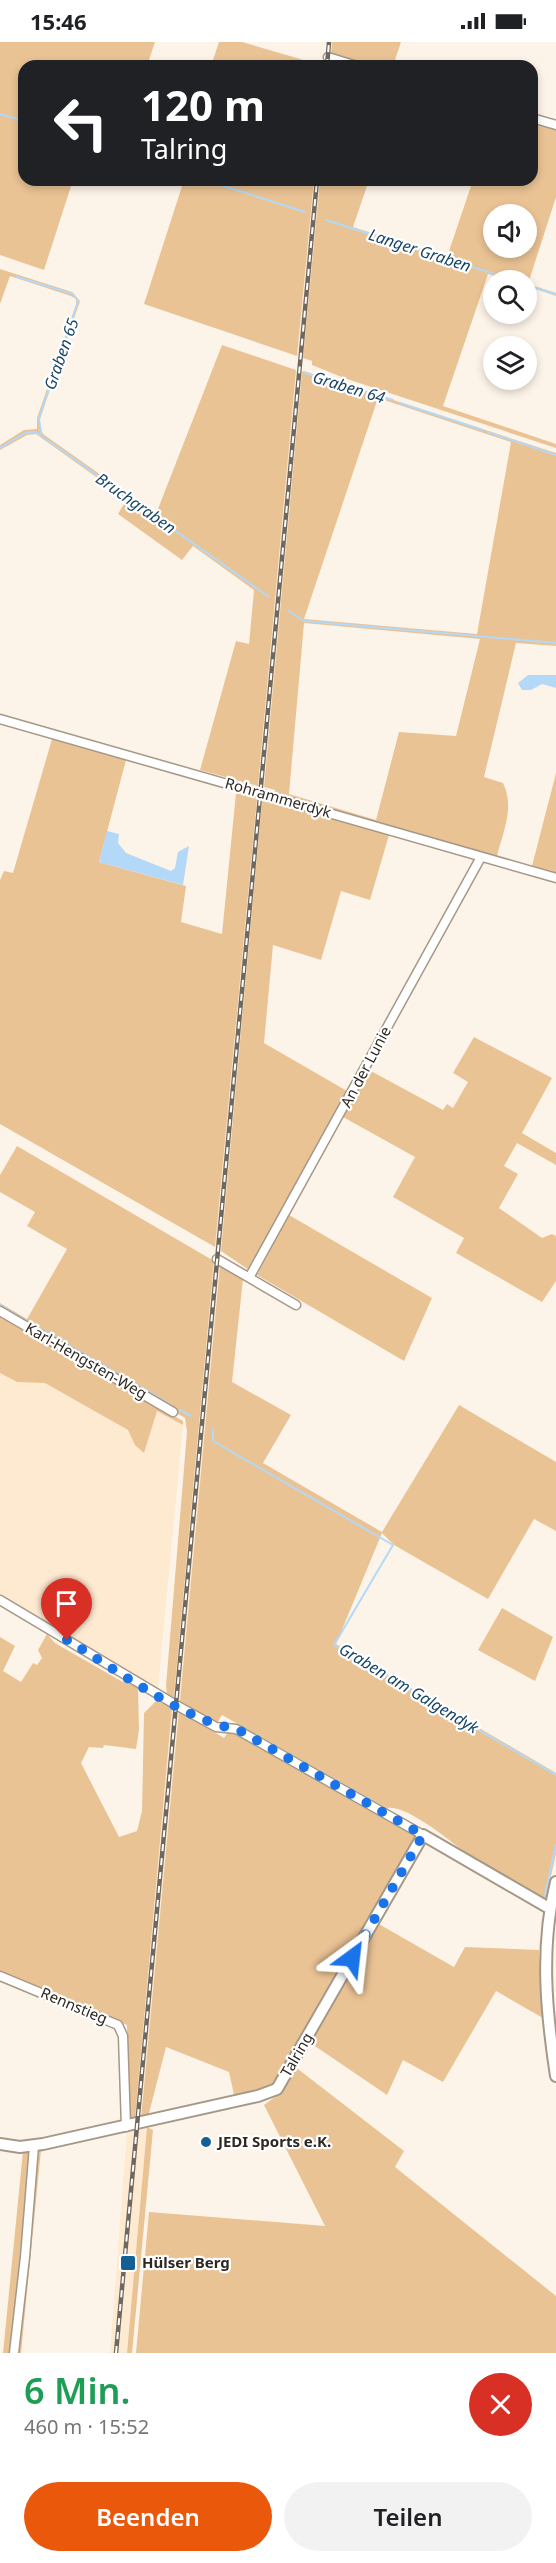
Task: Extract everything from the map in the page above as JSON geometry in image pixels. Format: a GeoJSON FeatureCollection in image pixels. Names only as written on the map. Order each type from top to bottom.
{"type":"FeatureCollection","features":[{"type":"Feature","properties":{"kind":"street"},"geometry":{"type":"LineString","coordinates":[[328,57],[338,60]]}},
{"type":"Feature","properties":{"kind":"street"},"geometry":{"type":"LineString","coordinates":[[538,120],[556,125]]}},
{"type":"Feature","properties":{"kind":"street","name":"Rohrammerdyk"},"geometry":{"type":"LineString","coordinates":[[0,719],[556,878]]}},
{"type":"Feature","properties":{"kind":"street","name":"An der Lunie"},"geometry":{"type":"LineString","coordinates":[[250,1276],[481,857]]}},
{"type":"Feature","properties":{"kind":"street"},"geometry":{"type":"LineString","coordinates":[[217,1259],[250,1276],[296,1305]]}},
{"type":"Feature","properties":{"kind":"street","name":"Karl-Hengsten-Weg"},"geometry":{"type":"LineString","coordinates":[[0,1311],[173,1412]]}},
{"type":"Feature","properties":{"kind":"street"},"geometry":{"type":"LineString","coordinates":[[0,1600],[176,1705],[216,1726],[237,1729],[549,1908]]}},
{"type":"Feature","properties":{"kind":"street","name":"Talring"},"geometry":{"type":"LineString","coordinates":[[0,2144],[34,2146],[258,2096],[277,2088],[423,1835]]}},
{"type":"Feature","properties":{"kind":"street"},"geometry":{"type":"LineString","coordinates":[[556,1882],[549,1908],[545,1951],[549,2030],[556,2076]]}},
{"type":"Feature","properties":{"kind":"street","name":"Rennstieg"},"geometry":{"type":"LineString","coordinates":[[0,1976],[118,2025],[123,2036],[126,2127]]}},
{"type":"Feature","properties":{"kind":"street"},"geometry":{"type":"LineString","coordinates":[[14,2353],[34,2146]]}},
{"type":"Feature","properties":{"kind":"shaded area"},"geometry":{"type":"Polygon","coordinates":[[[0,42],[155,42],[149,60],[18,60],[18,186],[71,186],[44,270],[0,255],[0,42]]]}},
{"type":"Feature","properties":{"kind":"shaded area"},"geometry":{"type":"Polygon","coordinates":[[[219,42],[242,42],[304,60],[213,60],[219,42]]]}},
{"type":"Feature","properties":{"kind":"shaded area"},"geometry":{"type":"Polygon","coordinates":[[[332,42],[401,42],[395,60],[352,60],[331,54],[332,42]]]}},
{"type":"Feature","properties":{"kind":"shaded area"},"geometry":{"type":"Polygon","coordinates":[[[538,125],[556,130],[556,197],[537,256],[537,204],[483,204],[483,258],[536,258],[533,270],[483,270],[483,289],[443,406],[556,444],[556,448],[344,378],[312,365],[312,361],[303,358],[319,186],[367,186],[353,227],[447,257],[471,186],[538,186],[538,125]]]}},
{"type":"Feature","properties":{"kind":"shaded area"},"geometry":{"type":"Polygon","coordinates":[[[182,186],[313,186],[297,356],[144,304],[182,186]]]}},
{"type":"Feature","properties":{"kind":"shaded area"},"geometry":{"type":"Polygon","coordinates":[[[313,186],[319,186],[303,358],[297,356],[313,186]]]}},
{"type":"Feature","properties":{"kind":"shaded area"},"geometry":{"type":"Polygon","coordinates":[[[0,269],[72,292],[80,301],[40,419],[43,434],[156,514],[222,345],[296,370],[258,786],[200,770],[236,641],[249,644],[254,590],[193,546],[182,560],[118,514],[127,499],[36,434],[27,435],[0,450],[0,445],[24,430],[37,429],[37,418],[76,305],[76,299],[10,276],[0,304],[0,269]]]}},
{"type":"Feature","properties":{"kind":"shaded area"},"geometry":{"type":"Polygon","coordinates":[[[537,287],[556,293],[556,296],[537,289],[537,287]]]}},
{"type":"Feature","properties":{"kind":"shaded area"},"geometry":{"type":"Polygon","coordinates":[[[296,370],[302,372],[264,787],[258,786],[296,370]]]}},
{"type":"Feature","properties":{"kind":"shaded area"},"geometry":{"type":"Polygon","coordinates":[[[302,372],[556,453],[556,646],[516,643],[484,777],[503,783],[508,801],[507,820],[497,856],[532,866],[556,773],[556,876],[275,794],[275,790],[264,787],[302,372]],[[378,398],[304,619],[477,634],[511,442],[378,398]],[[304,623],[289,794],[376,820],[399,732],[456,736],[480,639],[304,623]]]}},
{"type":"Feature","properties":{"kind":"shaded area"},"geometry":{"type":"Polygon","coordinates":[[[52,739],[126,760],[99,862],[186,886],[181,922],[222,934],[236,793],[257,799],[215,1247],[0,1124],[0,880],[4,871],[13,873],[52,739]]]}},
{"type":"Feature","properties":{"kind":"shaded area"},"geometry":{"type":"Polygon","coordinates":[[[274,798],[474,860],[389,835],[370,900],[341,891],[321,960],[273,945],[264,1043],[347,1091],[249,1270],[221,1251],[262,801],[274,803],[274,798]]]}},
{"type":"Feature","properties":{"kind":"shaded area"},"geometry":{"type":"Polygon","coordinates":[[[257,799],[262,801],[221,1251],[215,1247],[257,799]]]}},
{"type":"Feature","properties":{"kind":"shaded area"},"geometry":{"type":"Polygon","coordinates":[[[474,1037],[552,1078],[522,1133],[556,1153],[556,1165],[517,1143],[504,1166],[518,1174],[499,1208],[542,1238],[552,1234],[556,1236],[556,1281],[542,1302],[456,1253],[464,1238],[393,1197],[415,1157],[343,1117],[369,1070],[443,1110],[447,1104],[453,1108],[468,1082],[453,1073],[474,1037]]]}},
{"type":"Feature","properties":{"kind":"shaded area"},"geometry":{"type":"Polygon","coordinates":[[[17,1146],[214,1261],[174,1697],[167,1694],[166,1686],[187,1432],[185,1418],[0,1308],[0,1303],[27,1319],[67,1249],[27,1226],[35,1212],[0,1192],[0,1175],[17,1146]]]}},
{"type":"Feature","properties":{"kind":"shaded area"},"geometry":{"type":"Polygon","coordinates":[[[289,1215],[432,1298],[404,1361],[257,1275],[289,1215]]]}},
{"type":"Feature","properties":{"kind":"shaded area"},"geometry":{"type":"Polygon","coordinates":[[[214,1261],[220,1265],[180,1701],[174,1697],[214,1261]]]}},
{"type":"Feature","properties":{"kind":"shaded area"},"geometry":{"type":"Polygon","coordinates":[[[220,1265],[243,1279],[232,1382],[291,1415],[263,1463],[382,1532],[459,1405],[556,1462],[556,1531],[534,1519],[488,1599],[394,1545],[382,1533],[336,1644],[556,1773],[556,1854],[546,1898],[485,1866],[406,1812],[396,1808],[387,1808],[222,1715],[217,1723],[180,1701],[220,1265]]]}},
{"type":"Feature","properties":{"kind":"shaded area"},"geometry":{"type":"Polygon","coordinates":[[[0,1316],[183,1421],[183,1425],[157,1411],[144,1453],[135,1445],[128,1430],[45,1383],[17,1382],[0,1373],[0,1316]]]}},
{"type":"Feature","properties":{"kind":"shaded area"},"geometry":{"type":"Polygon","coordinates":[[[0,1373],[17,1382],[45,1382],[128,1430],[144,1453],[157,1410],[183,1425],[158,1688],[0,1595],[0,1373]]]}},
{"type":"Feature","properties":{"kind":"shaded area"},"geometry":{"type":"Polygon","coordinates":[[[502,1608],[553,1637],[535,1681],[478,1650],[502,1608]]]}},
{"type":"Feature","properties":{"kind":"shaded area"},"geometry":{"type":"Polygon","coordinates":[[[47,1634],[55,1643],[121,1681],[138,1687],[139,1730],[136,1749],[104,1745],[103,1748],[89,1747],[81,1763],[119,1837],[137,1831],[142,1811],[144,1713],[156,1701],[172,1707],[135,2120],[129,2121],[127,2025],[0,1973],[0,1637],[15,1646],[3,1671],[21,1682],[33,1663],[37,1665],[42,1658],[38,1650],[47,1634]]]}},
{"type":"Feature","properties":{"kind":"shaded area"},"geometry":{"type":"Polygon","coordinates":[[[172,1707],[179,1711],[141,2119],[135,2120],[172,1707]]]}},
{"type":"Feature","properties":{"kind":"shaded area"},"geometry":{"type":"Polygon","coordinates":[[[179,1711],[224,1738],[229,1731],[416,1837],[276,2081],[268,2088],[234,2095],[229,2072],[166,2047],[148,2117],[141,2119],[179,1711]]]}},
{"type":"Feature","properties":{"kind":"shaded area"},"geometry":{"type":"Polygon","coordinates":[[[377,1923],[454,1967],[465,1947],[539,1950],[543,2018],[496,1991],[443,2082],[403,2060],[387,2095],[309,2042],[377,1923]]]}},
{"type":"Feature","properties":{"kind":"shaded area"},"geometry":{"type":"Polygon","coordinates":[[[294,2066],[404,2151],[395,2167],[556,2296],[556,2353],[136,2353],[149,2212],[325,2226],[264,2105],[279,2094],[294,2066]]]}},
{"type":"Feature","properties":{"kind":"shaded area"},"geometry":{"type":"Polygon","coordinates":[[[147,2127],[127,2353],[110,2353],[127,2131],[147,2127]]]}},
{"type":"Feature","properties":{"kind":"shaded area"},"geometry":{"type":"Polygon","coordinates":[[[147,2127],[153,2130],[132,2353],[127,2353],[147,2127]]]}},
{"type":"Feature","properties":{"kind":"shaded area"},"geometry":{"type":"Polygon","coordinates":[[[41,2150],[21,2353],[3,2353],[23,2151],[41,2150]]]}},
{"type":"Feature","properties":{"kind":"water"},"geometry":{"type":"Polygon","coordinates":[[[528,675],[556,675],[556,688],[542,684],[531,690],[522,690],[518,683],[528,675]]]}},
{"type":"Feature","properties":{"kind":"water"},"geometry":{"type":"Polygon","coordinates":[[[107,831],[119,834],[118,843],[126,853],[171,871],[175,868],[178,852],[189,846],[183,885],[99,862],[107,831]]]}},
{"type":"Feature","properties":{"kind":"waterway","name":"Langer Graben"},"geometry":{"type":"LineString","coordinates":[[0,114],[18,119]]}},
{"type":"Feature","properties":{"kind":"waterway","name":"Langer Graben"},"geometry":{"type":"LineString","coordinates":[[224,186],[305,212]]}},
{"type":"Feature","properties":{"kind":"waterway","name":"Langer Graben"},"geometry":{"type":"LineString","coordinates":[[326,220],[483,270]]}},
{"type":"Feature","properties":{"kind":"waterway","name":"Graben 65"},"geometry":{"type":"LineString","coordinates":[[17,277],[73,294],[78,301],[39,419],[41,434]]}},
{"type":"Feature","properties":{"kind":"waterway","name":"Langer Graben"},"geometry":{"type":"LineString","coordinates":[[537,288],[556,294]]}},
{"type":"Feature","properties":{"kind":"waterway","name":"Graben 64"},"geometry":{"type":"LineString","coordinates":[[305,373],[393,400]]}},
{"type":"Feature","properties":{"kind":"waterway","name":"Graben 64"},"geometry":{"type":"LineString","coordinates":[[400,403],[483,430]]}},
{"type":"Feature","properties":{"kind":"waterway","name":"Bruchgraben"},"geometry":{"type":"LineString","coordinates":[[0,448],[25,433],[36,432],[269,597]]}},
{"type":"Feature","properties":{"kind":"waterway","name":"Graben 64"},"geometry":{"type":"LineString","coordinates":[[488,432],[556,455]]}},
{"type":"Feature","properties":{"kind":"waterway","name":"Bruchgraben"},"geometry":{"type":"LineString","coordinates":[[289,611],[304,621],[556,643]]}},
{"type":"Feature","properties":{"kind":"waterway","name":"Graben am Galgendyk"},"geometry":{"type":"LineString","coordinates":[[0,1305],[170,1404]]}},
{"type":"Feature","properties":{"kind":"waterway","name":"Graben am Galgendyk"},"geometry":{"type":"LineString","coordinates":[[180,1410],[191,1416]]}},
{"type":"Feature","properties":{"kind":"waterway","name":"Graben am Galgendyk"},"geometry":{"type":"LineString","coordinates":[[213,1429],[213,1441],[393,1545],[334,1645],[556,1775]]}},
{"type":"Feature","properties":{"kind":"waterway","name":"Graben am Galgendyk"},"geometry":{"type":"LineString","coordinates":[[545,1895],[556,1845]]}},
{"type":"Feature","properties":{"kind":"railway"},"geometry":{"type":"LineString","coordinates":[[328,60],[329,42]]}},
{"type":"Feature","properties":{"kind":"railway"},"geometry":{"type":"LineString","coordinates":[[116,2353],[316,186]]}},
{"type":"Feature","properties":{"kind":"place","name":"JEDI Sports e.K."},"geometry":{"type":"Point","coordinates":[206,2142]}},
{"type":"Feature","properties":{"kind":"place","name":"Hülser Berg"},"geometry":{"type":"Point","coordinates":[128,2263]}},
{"type":"Feature","properties":{"kind":"route"},"geometry":{"type":"LineString","coordinates":[[67,1640],[176,1705],[216,1726],[237,1729],[423,1835],[352,1958]]}}]}
